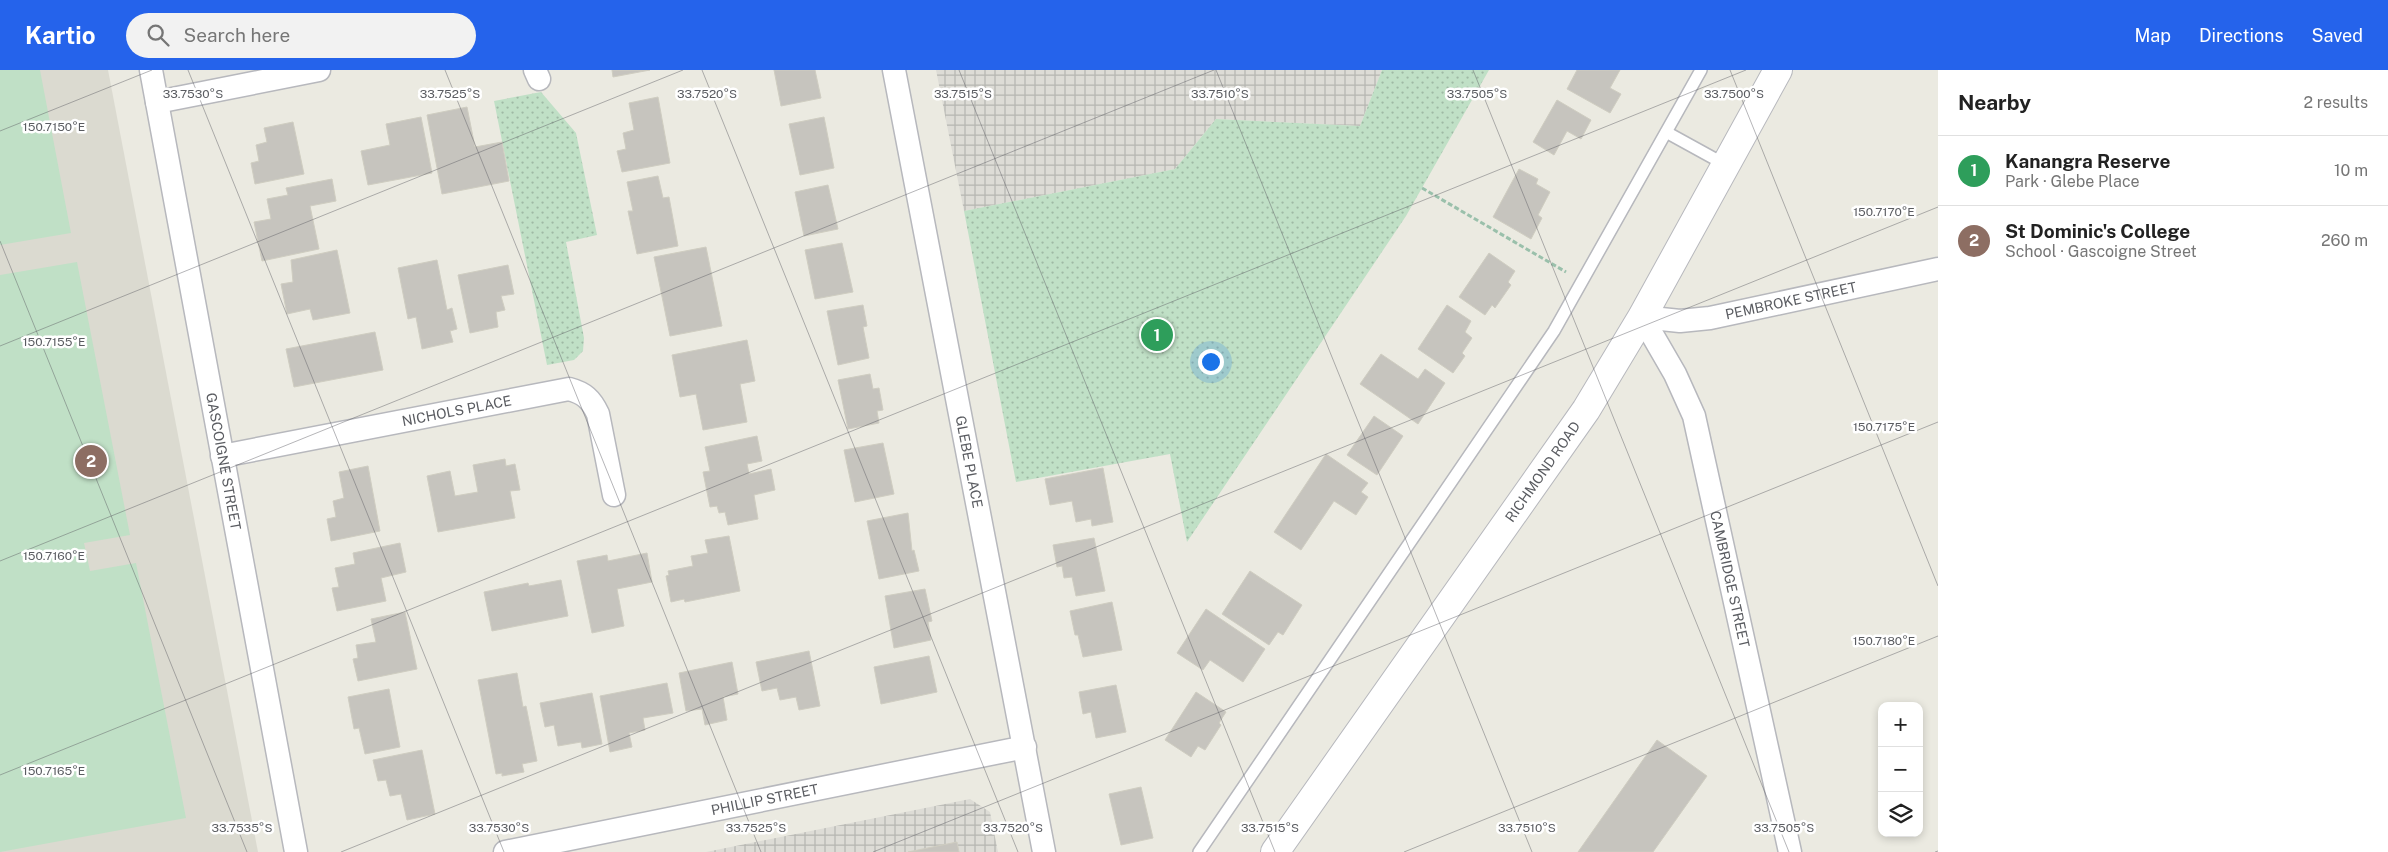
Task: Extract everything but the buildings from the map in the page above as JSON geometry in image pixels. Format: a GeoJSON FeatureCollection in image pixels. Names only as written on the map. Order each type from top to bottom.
{"type":"FeatureCollection","features":[{"type":"Feature","properties":{"kind":"street","name":"GASCOIGNE STREET"},"geometry":{"type":"LineString","coordinates":[[151,70],[296,852]]}},
{"type":"Feature","properties":{"kind":"street"},"geometry":{"type":"LineString","coordinates":[[157,102],[319,70]]}},
{"type":"Feature","properties":{"kind":"street","name":"GLEBE PLACE"},"geometry":{"type":"LineString","coordinates":[[894,70],[1044,852]]}},
{"type":"Feature","properties":{"kind":"street","name":"RICHMOND ROAD"},"geometry":{"type":"LineString","coordinates":[[1275,852],[1586,410],[1642,317],[1778,70]]}},
{"type":"Feature","properties":{"kind":"street","name":"PEMBROKE STREET"},"geometry":{"type":"LineString","coordinates":[[1642,317],[1680,321],[1710,318],[1938,269]]}},
{"type":"Feature","properties":{"kind":"street","name":"CAMBRIDGE STREET"},"geometry":{"type":"LineString","coordinates":[[1642,317],[1675,374],[1694,416],[1790,852]]}},
{"type":"Feature","properties":{"kind":"street","name":"NICHOLS PLACE"},"geometry":{"type":"LineString","coordinates":[[222,456],[569,389],[582,393],[592,402],[598,414],[614,495]]}},
{"type":"Feature","properties":{"kind":"street","name":"PHILLIP STREET"},"geometry":{"type":"LineString","coordinates":[[505,852],[1025,747]]}},
{"type":"Feature","properties":{"kind":"lane"},"geometry":{"type":"LineString","coordinates":[[1199,852],[1554,331],[1701,70]]}},
{"type":"Feature","properties":{"kind":"lane"},"geometry":{"type":"LineString","coordinates":[[1666,132],[1726,165]]}},
{"type":"Feature","properties":{"kind":"path"},"geometry":{"type":"LineString","coordinates":[[1422,188],[1581,282]]}},
{"type":"Feature","properties":{"kind":"shaded area"},"geometry":{"type":"Polygon","coordinates":[[[0,70],[108,70],[258,852],[0,852],[0,70]]]}},
{"type":"Feature","properties":{"kind":"shaded area"},"geometry":{"type":"Polygon","coordinates":[[[936,70],[1382,70],[1360,126],[1216,119],[1175,169],[964,211],[936,70]]]}},
{"type":"Feature","properties":{"kind":"shaded area"},"geometry":{"type":"Polygon","coordinates":[[[970,799],[990,812],[998,852],[706,852],[970,799]]]}},
{"type":"Feature","properties":{"kind":"green space"},"geometry":{"type":"Polygon","coordinates":[[[0,70],[40,70],[71,233],[0,245],[0,70]]]}},
{"type":"Feature","properties":{"kind":"green space"},"geometry":{"type":"Polygon","coordinates":[[[1382,70],[1489,70],[1406,216],[1187,542],[1170,454],[1016,482],[964,211],[1175,169],[1216,119],[1360,126],[1382,70]]]}},
{"type":"Feature","properties":{"kind":"green space"},"geometry":{"type":"Polygon","coordinates":[[[541,92],[576,133],[597,235],[566,242],[584,338],[583,351],[574,360],[547,365],[494,101],[541,92]]]}},
{"type":"Feature","properties":{"kind":"green space"},"geometry":{"type":"Polygon","coordinates":[[[77,262],[130,535],[84,543],[90,571],[136,563],[186,818],[0,852],[0,275],[77,262]]]}},
{"type":"Feature","properties":{"kind":"place","name":"Kanangra Reserve"},"geometry":{"type":"Point","coordinates":[1157,335]}},
{"type":"Feature","properties":{"kind":"place","name":"St Dominic's College"},"geometry":{"type":"Point","coordinates":[91,461]}}]}
